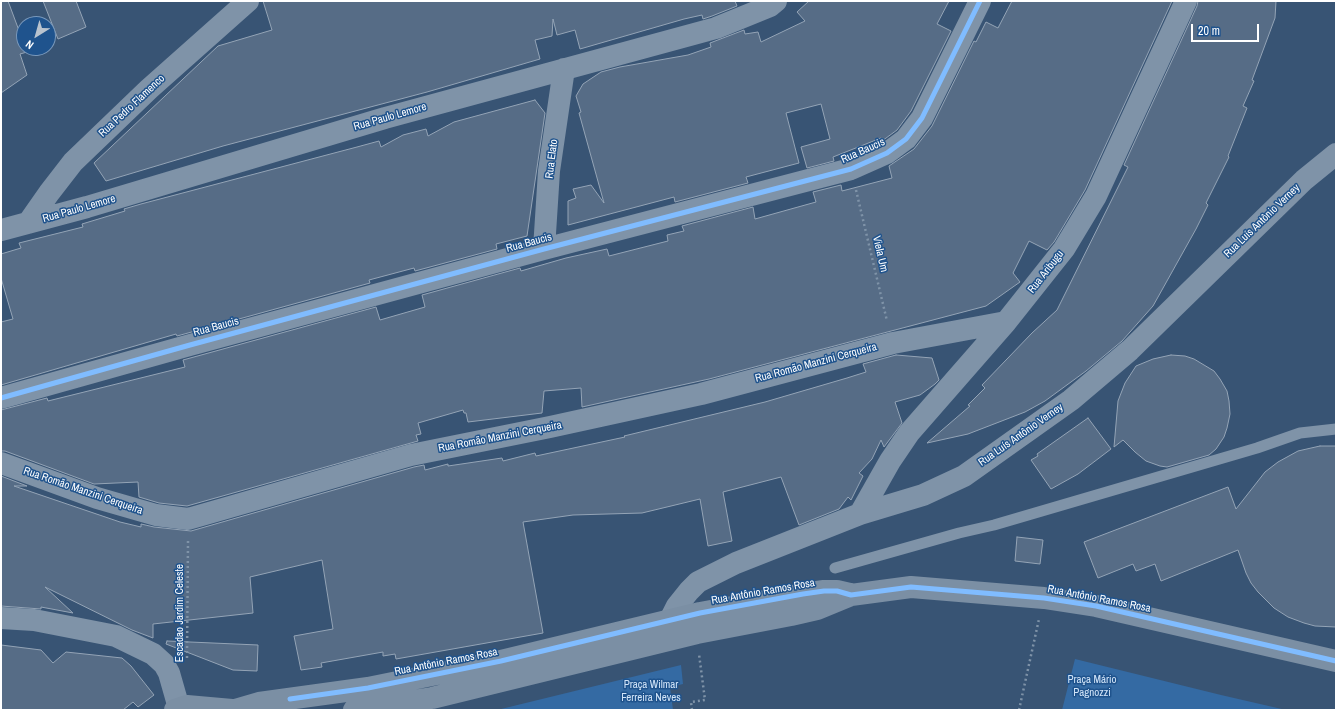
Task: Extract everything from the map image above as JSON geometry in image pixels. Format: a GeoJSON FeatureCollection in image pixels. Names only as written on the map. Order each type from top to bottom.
{"type":"FeatureCollection","features":[{"type":"Feature","properties":{"kind":"main road","name":"Rua Antônio Ramos Rosa"},"geometry":{"type":"LineString","coordinates":[[180,708],[233,710],[259,706],[368,688],[501,661],[672,630],[697,633],[817,609],[851,595],[911,588],[1044,598],[1096,606],[1336,661]]}},
{"type":"Feature","properties":{"kind":"main road","name":"Rua Antônio Ramos Rosa"},"geometry":{"type":"LineString","coordinates":[[354,710],[432,698],[672,630],[810,593],[824,591],[851,595]]}},
{"type":"Feature","properties":{"kind":"street","name":"Rua Pedro Flamenco"},"geometry":{"type":"LineString","coordinates":[[28,223],[73,162],[149,89],[248,1]]}},
{"type":"Feature","properties":{"kind":"street","name":"Rua Paulo Lemore"},"geometry":{"type":"LineString","coordinates":[[1,230],[88,207],[385,118],[716,28],[770,6],[776,1]]}},
{"type":"Feature","properties":{"kind":"street","name":"Rua Baucis"},"geometry":{"type":"LineString","coordinates":[[1,398],[544,249],[851,169],[887,152],[906,139],[922,118],[980,1]]}},
{"type":"Feature","properties":{"kind":"street","name":"Rua Aribugu"},"geometry":{"type":"LineString","coordinates":[[860,514],[890,461],[909,433],[1006,322],[1064,249],[1096,196],[1186,1]]}},
{"type":"Feature","properties":{"kind":"street","name":"Rua Elato"},"geometry":{"type":"LineString","coordinates":[[544,249],[549,171],[564,69]]}},
{"type":"Feature","properties":{"kind":"street","name":"Rua Luís Antônio Verney"},"geometry":{"type":"LineString","coordinates":[[672,630],[677,606],[698,582],[736,563],[860,514],[923,495],[964,476],[1071,400],[1130,350],[1304,180],[1336,154]]}},
{"type":"Feature","properties":{"kind":"street","name":"Rua Romão Manzini Cerqueira"},"geometry":{"type":"LineString","coordinates":[[1,463],[97,498],[156,515],[188,519],[411,455],[550,427],[701,394],[893,343],[1006,322]]}},
{"type":"Feature","properties":{"kind":"street"},"geometry":{"type":"LineString","coordinates":[[1,618],[34,620],[116,636],[153,654],[164,664],[169,673],[180,708]]}},
{"type":"Feature","properties":{"kind":"lane"},"geometry":{"type":"LineString","coordinates":[[835,568],[959,533],[994,525],[1258,448],[1300,433],[1336,429]]}},
{"type":"Feature","properties":{"kind":"path"},"geometry":{"type":"LineString","coordinates":[[1019,710],[1044,598]]}},
{"type":"Feature","properties":{"kind":"path"},"geometry":{"type":"LineString","coordinates":[[692,710],[691,702],[705,700],[697,633]]}},
{"type":"Feature","properties":{"kind":"green space","name":"Praça Mário Pagnozzi"},"geometry":{"type":"Polygon","coordinates":[[[1075,659],[1221,695],[1286,710],[1062,710],[1075,659]]]}},
{"type":"Feature","properties":{"kind":"green space","name":"Praça Wilmar Ferreira Neves"},"geometry":{"type":"Polygon","coordinates":[[[681,665],[683,684],[670,687],[673,710],[497,710],[681,665]]]}},
{"type":"Feature","properties":{"kind":"building"},"geometry":{"type":"Polygon","coordinates":[[[1,1],[8,1],[16,22],[16,56],[21,56],[27,75],[1,93],[1,1]]]}},
{"type":"Feature","properties":{"kind":"building"},"geometry":{"type":"Polygon","coordinates":[[[43,1],[76,1],[86,27],[58,39],[56,34],[56,16],[49,16],[43,1]]]}},
{"type":"Feature","properties":{"kind":"building"},"geometry":{"type":"Polygon","coordinates":[[[263,1],[735,1],[737,6],[703,19],[702,15],[684,19],[580,49],[575,30],[557,35],[553,19],[552,36],[535,40],[540,59],[427,92],[223,146],[106,181],[94,163],[218,46],[272,30],[263,1]]]}},
{"type":"Feature","properties":{"kind":"building"},"geometry":{"type":"Polygon","coordinates":[[[809,1],[949,1],[937,24],[951,31],[911,111],[897,130],[882,141],[881,138],[833,157],[834,161],[807,168],[801,147],[830,139],[821,104],[786,113],[799,163],[746,177],[748,183],[675,202],[674,197],[568,225],[568,201],[576,198],[573,189],[591,185],[604,203],[579,113],[581,112],[576,96],[583,84],[601,72],[620,67],[688,55],[711,47],[710,43],[744,30],[745,34],[758,32],[761,42],[805,21],[797,12],[809,1]]]}},
{"type":"Feature","properties":{"kind":"building"},"geometry":{"type":"Polygon","coordinates":[[[1012,1],[1172,1],[1085,190],[1054,242],[1047,250],[1029,241],[1013,273],[1020,282],[986,306],[709,379],[582,407],[581,388],[544,391],[542,413],[468,422],[466,413],[464,413],[463,410],[418,423],[421,434],[416,435],[418,441],[187,506],[159,503],[139,497],[138,482],[94,484],[5,451],[1,451],[1,410],[47,398],[48,401],[185,367],[183,360],[376,307],[380,320],[425,307],[422,295],[520,268],[521,271],[566,258],[607,249],[609,256],[668,241],[667,235],[684,231],[682,226],[753,207],[755,219],[816,202],[813,192],[841,185],[842,191],[892,178],[889,166],[914,149],[932,126],[974,41],[976,42],[986,22],[998,28],[1012,1]]]}},
{"type":"Feature","properties":{"kind":"building"},"geometry":{"type":"Polygon","coordinates":[[[1198,1],[1276,1],[1275,18],[1252,80],[1254,81],[1243,106],[1247,108],[1228,156],[1229,157],[1206,203],[1208,205],[1196,229],[1153,306],[1122,341],[1086,371],[1045,401],[1025,412],[968,434],[927,443],[970,406],[968,405],[985,388],[982,385],[1032,333],[1057,310],[1128,167],[1124,165],[1198,1]]]}},
{"type":"Feature","properties":{"kind":"building"},"geometry":{"type":"Polygon","coordinates":[[[535,100],[545,113],[527,236],[496,244],[497,249],[415,271],[414,268],[369,280],[370,283],[177,336],[176,334],[1,385],[1,322],[13,319],[1,278],[1,254],[21,248],[19,243],[83,227],[82,224],[125,211],[124,209],[141,204],[379,141],[381,147],[403,135],[426,129],[428,136],[454,122],[535,100]]]}},
{"type":"Feature","properties":{"kind":"building"},"geometry":{"type":"Polygon","coordinates":[[[896,355],[932,358],[939,380],[920,395],[895,402],[902,423],[884,447],[881,440],[872,459],[859,473],[863,476],[851,500],[848,497],[839,509],[799,525],[781,477],[723,492],[732,541],[708,546],[700,499],[642,513],[573,515],[523,522],[543,633],[396,659],[395,654],[383,656],[383,652],[321,663],[322,667],[301,670],[294,636],[333,629],[322,560],[250,577],[253,613],[153,624],[153,638],[132,630],[45,587],[73,613],[41,607],[41,609],[1,606],[1,476],[27,486],[14,486],[120,522],[141,527],[141,524],[191,531],[414,467],[424,465],[425,470],[448,464],[448,466],[502,458],[503,461],[535,453],[536,456],[625,437],[624,436],[765,402],[847,378],[866,372],[863,364],[896,355]]]}},
{"type":"Feature","properties":{"kind":"building"},"geometry":{"type":"Polygon","coordinates":[[[1171,355],[1185,356],[1194,359],[1214,371],[1227,391],[1230,414],[1224,437],[1216,449],[1209,455],[1167,467],[1146,461],[1123,440],[1114,447],[1118,401],[1125,383],[1136,366],[1153,359],[1171,355]]]}},
{"type":"Feature","properties":{"kind":"building"},"geometry":{"type":"Polygon","coordinates":[[[1088,418],[1111,449],[1078,474],[1051,489],[1031,460],[1038,456],[1037,454],[1088,418]]]}},
{"type":"Feature","properties":{"kind":"building"},"geometry":{"type":"Polygon","coordinates":[[[1320,446],[1336,446],[1336,627],[1315,626],[1304,623],[1288,617],[1274,608],[1251,583],[1238,550],[1161,581],[1155,564],[1136,571],[1133,564],[1098,578],[1084,542],[1228,487],[1236,509],[1265,472],[1278,462],[1298,451],[1320,446]]]}},
{"type":"Feature","properties":{"kind":"building"},"geometry":{"type":"Polygon","coordinates":[[[1017,537],[1043,540],[1040,564],[1015,561],[1017,537]]]}},
{"type":"Feature","properties":{"kind":"building"},"geometry":{"type":"Polygon","coordinates":[[[167,641],[258,645],[257,671],[233,670],[166,644],[167,641]]]}},
{"type":"Feature","properties":{"kind":"building"},"geometry":{"type":"Polygon","coordinates":[[[1,645],[41,650],[53,663],[66,652],[122,658],[131,666],[154,695],[138,707],[133,702],[123,710],[1,710],[1,645]]]}},
{"type":"Feature","properties":{"kind":"cycle path"},"geometry":{"type":"LineString","coordinates":[[1,398],[544,249],[851,169],[887,153],[906,139],[922,118],[980,1]]}},
{"type":"Feature","properties":{"kind":"cycle path"},"geometry":{"type":"LineString","coordinates":[[290,699],[368,688],[501,661],[700,613],[803,594],[837,591],[851,595],[911,587],[1044,598],[1096,606],[1336,661]]}}]}
